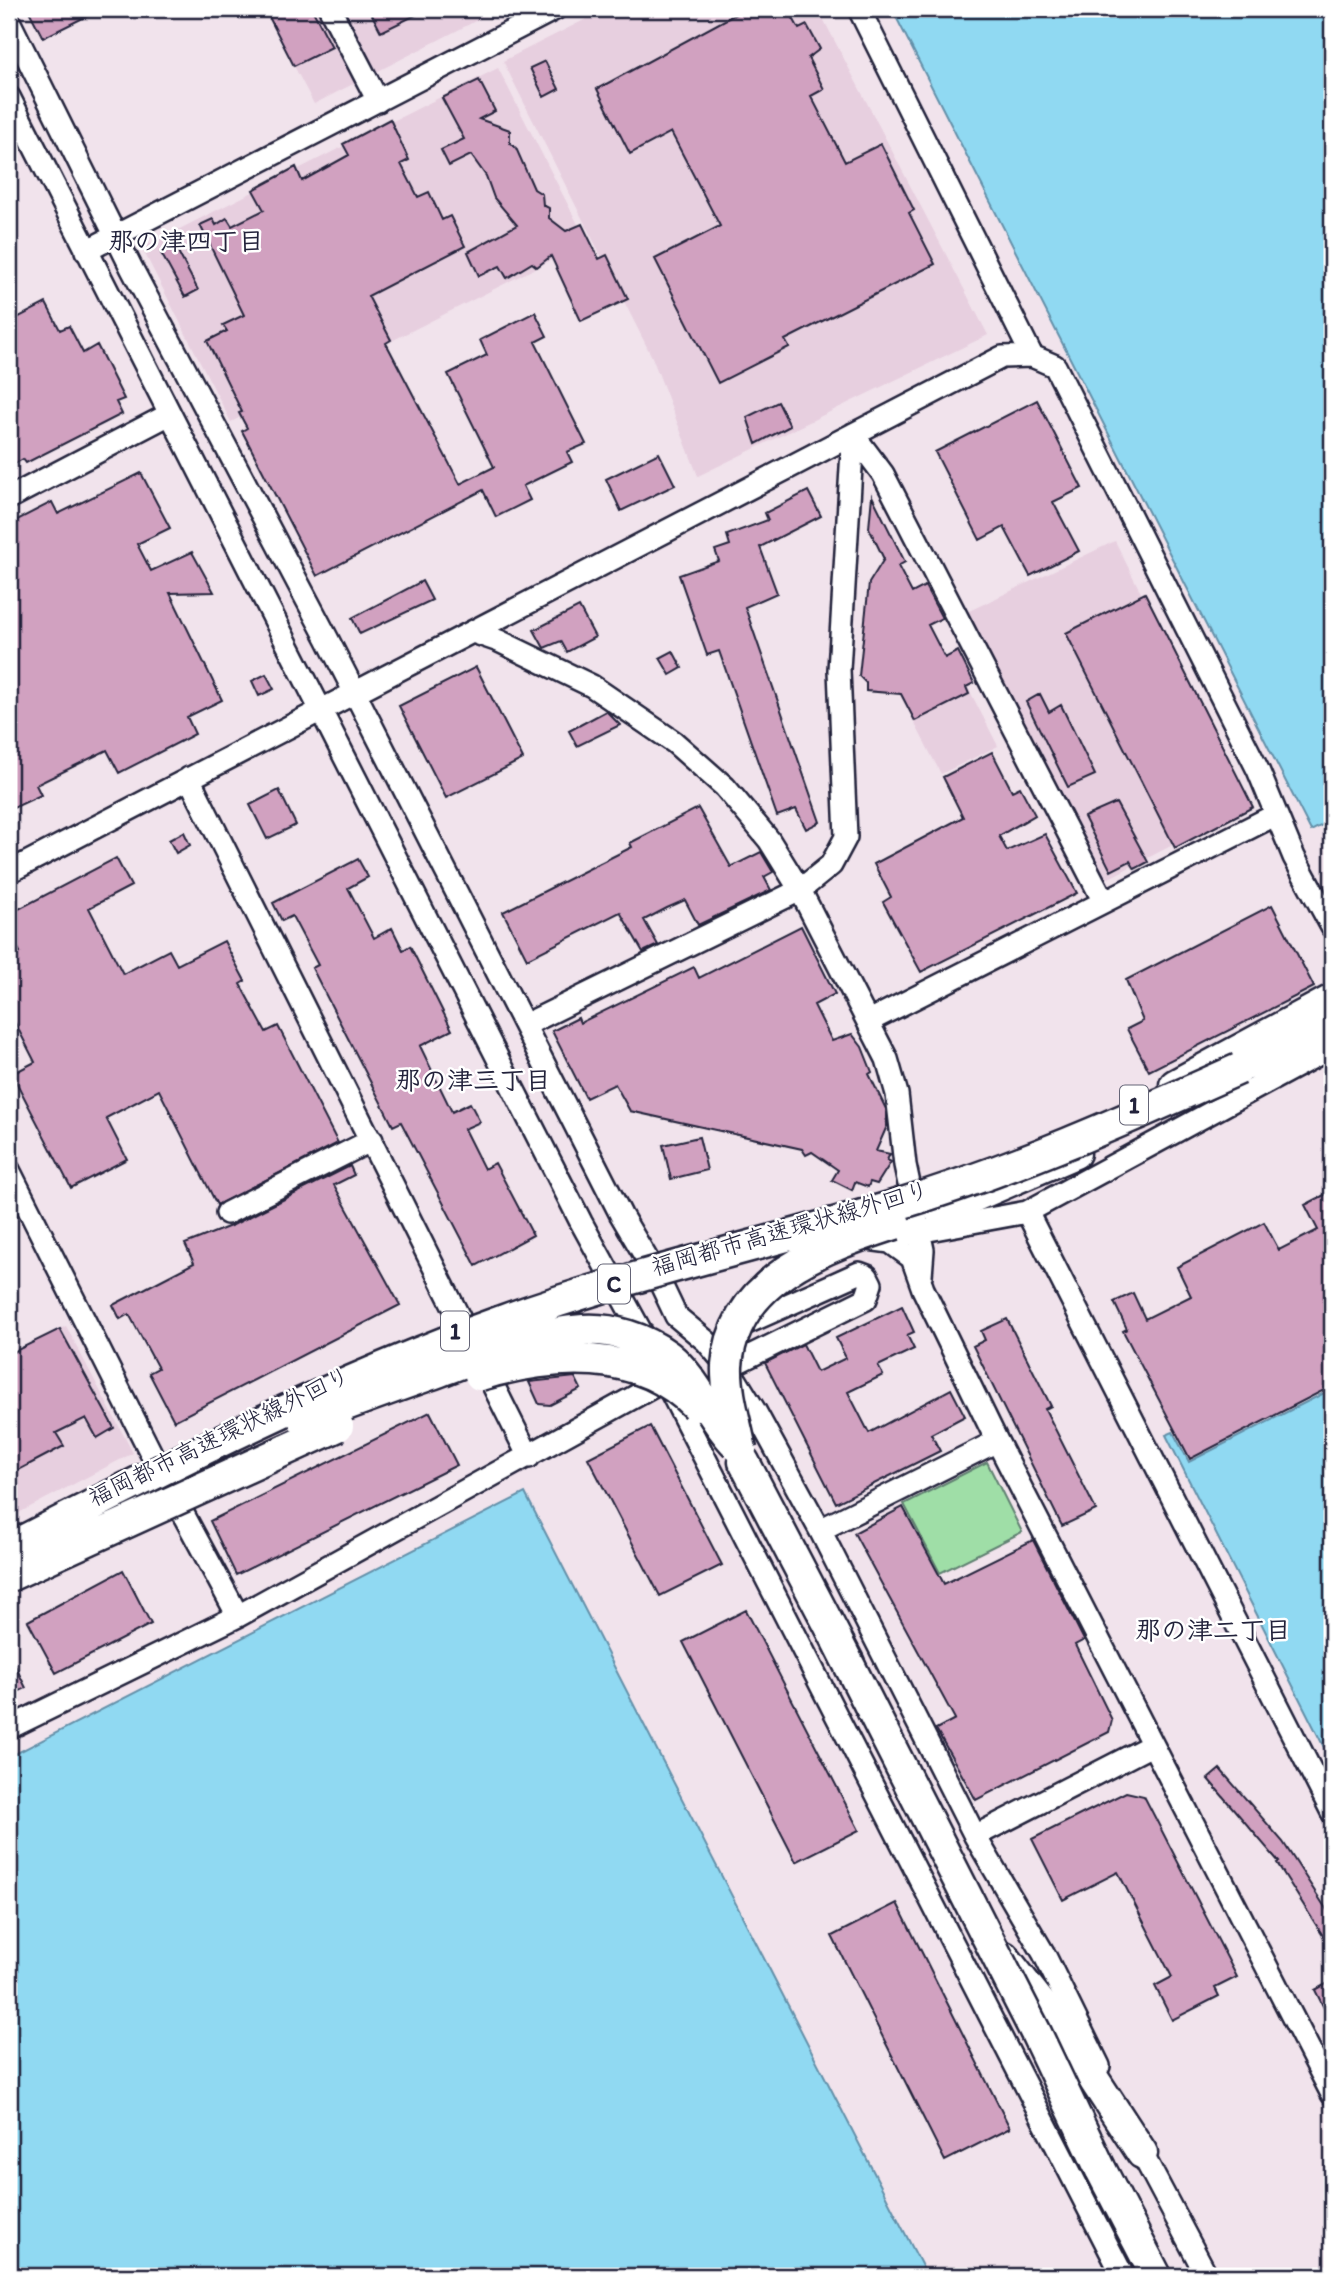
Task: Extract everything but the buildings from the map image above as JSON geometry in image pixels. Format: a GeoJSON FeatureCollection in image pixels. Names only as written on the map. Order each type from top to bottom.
{"type":"FeatureCollection","features":[{"type":"Feature","properties":{"kind":"highway","name":"福岡都市高速環状線外回り"},"geometry":{"type":"LineString","coordinates":[[9,1538],[265,1408],[431,1340],[672,1260],[927,1190],[1052,1143],[1155,1095],[1332,1000]]}},
{"type":"Feature","properties":{"kind":"highway"},"geometry":{"type":"LineString","coordinates":[[740,1453],[731,1385],[735,1342],[757,1303],[794,1268],[826,1249],[940,1211],[1029,1175],[1167,1110],[1225,1078],[1332,1006]]}},
{"type":"Feature","properties":{"kind":"highway","name":"C"},"geometry":{"type":"LineString","coordinates":[[9,1546],[230,1434],[325,1390],[442,1343],[674,1265],[892,1206],[992,1174],[1067,1146],[1332,1027]]}},
{"type":"Feature","properties":{"kind":"highway"},"geometry":{"type":"LineString","coordinates":[[740,1453],[728,1385],[729,1351],[740,1319],[753,1299],[776,1277],[839,1243],[939,1210],[1058,1163],[1132,1129],[1239,1069]]}},
{"type":"Feature","properties":{"kind":"highway"},"geometry":{"type":"LineString","coordinates":[[9,1562],[184,1469],[339,1407],[517,1342],[552,1334],[603,1330],[631,1337],[657,1349],[690,1378],[719,1429],[740,1453],[810,1586],[974,1917],[1063,2032],[1142,2153]]}},
{"type":"Feature","properties":{"kind":"highway"},"geometry":{"type":"LineString","coordinates":[[9,1576],[346,1422],[460,1381],[523,1362],[582,1358],[618,1364],[652,1376],[690,1400],[740,1453],[1156,2276]]}},
{"type":"Feature","properties":{"kind":"street"},"geometry":{"type":"LineString","coordinates":[[330,9],[378,100]]}},
{"type":"Feature","properties":{"kind":"street"},"geometry":{"type":"LineString","coordinates":[[86,251],[378,100],[522,16],[555,9]]}},
{"type":"Feature","properties":{"kind":"street"},"geometry":{"type":"LineString","coordinates":[[859,9],[1032,356]]}},
{"type":"Feature","properties":{"kind":"street"},"geometry":{"type":"LineString","coordinates":[[9,21],[115,236],[355,692],[621,1215],[657,1276],[676,1316],[706,1341],[728,1367],[820,1530],[975,1836],[1044,1954],[1142,2153],[1207,2276]]}},
{"type":"Feature","properties":{"kind":"street"},"geometry":{"type":"LineString","coordinates":[[9,97],[17,132],[86,251],[575,1210],[616,1283],[923,1880],[1123,2276]]}},
{"type":"Feature","properties":{"kind":"street"},"geometry":{"type":"LineString","coordinates":[[9,872],[1002,357],[1032,356],[1055,366],[1258,770],[1294,857],[1332,927]]}},
{"type":"Feature","properties":{"kind":"street"},"geometry":{"type":"LineString","coordinates":[[9,498],[170,414]]}},
{"type":"Feature","properties":{"kind":"street"},"geometry":{"type":"LineString","coordinates":[[525,1026],[800,890],[831,865],[846,837],[839,670],[853,434]]}},
{"type":"Feature","properties":{"kind":"street"},"geometry":{"type":"LineString","coordinates":[[853,434],[883,474],[1103,900]]}},
{"type":"Feature","properties":{"kind":"street"},"geometry":{"type":"LineString","coordinates":[[473,632],[499,641],[592,686],[674,743],[725,787],[769,840],[800,890],[887,1059],[898,1094],[905,1165],[920,1233],[923,1289]]}},
{"type":"Feature","properties":{"kind":"street"},"geometry":{"type":"LineString","coordinates":[[189,778],[529,1457]]}},
{"type":"Feature","properties":{"kind":"street"},"geometry":{"type":"LineString","coordinates":[[869,1021],[1103,900],[1275,816]]}},
{"type":"Feature","properties":{"kind":"street"},"geometry":{"type":"LineString","coordinates":[[1294,857],[1306,892],[1332,940]]}},
{"type":"Feature","properties":{"kind":"street"},"geometry":{"type":"LineString","coordinates":[[9,1546],[463,1322],[510,1305],[597,1290],[616,1283],[676,1275],[782,1240],[920,1233],[1027,1212],[1332,1047]]}},
{"type":"Feature","properties":{"kind":"street"},"geometry":{"type":"LineString","coordinates":[[227,1213],[372,1140]]}},
{"type":"Feature","properties":{"kind":"street"},"geometry":{"type":"LineString","coordinates":[[9,1170],[160,1471],[238,1616]]}},
{"type":"Feature","properties":{"kind":"street"},"geometry":{"type":"LineString","coordinates":[[1027,1212],[1332,1812]]}},
{"type":"Feature","properties":{"kind":"street"},"geometry":{"type":"LineString","coordinates":[[853,1237],[890,1242],[912,1258],[923,1289],[997,1441],[1332,2094]]}},
{"type":"Feature","properties":{"kind":"street"},"geometry":{"type":"LineString","coordinates":[[706,1341],[859,1273],[867,1276],[871,1291],[866,1299],[728,1367]]}},
{"type":"Feature","properties":{"kind":"street"},"geometry":{"type":"LineString","coordinates":[[9,1728],[238,1616],[664,1380]]}},
{"type":"Feature","properties":{"kind":"street"},"geometry":{"type":"LineString","coordinates":[[820,1530],[997,1441]]}},
{"type":"Feature","properties":{"kind":"street"},"geometry":{"type":"LineString","coordinates":[[975,1836],[1152,1745]]}},
{"type":"Feature","properties":{"kind":"shaded area"},"geometry":{"type":"Polygon","coordinates":[[[264,9],[491,9],[493,12],[314,104],[264,9]]]}},
{"type":"Feature","properties":{"kind":"shaded area"},"geometry":{"type":"Polygon","coordinates":[[[606,9],[818,9],[988,335],[698,476],[652,357],[503,61],[606,9]]]}},
{"type":"Feature","properties":{"kind":"shaded area"},"geometry":{"type":"Polygon","coordinates":[[[498,68],[587,242],[231,422],[142,248],[498,68]]]}},
{"type":"Feature","properties":{"kind":"shaded area"},"geometry":{"type":"Polygon","coordinates":[[[1115,541],[1248,806],[1109,878],[1098,876],[967,612],[1115,541]]]}},
{"type":"Feature","properties":{"kind":"shaded area"},"geometry":{"type":"Polygon","coordinates":[[[957,666],[998,746],[941,774],[900,695],[957,666]]]}},
{"type":"Feature","properties":{"kind":"shaded area"},"geometry":{"type":"Polygon","coordinates":[[[66,1326],[133,1453],[9,1518],[9,1354],[66,1326]]]}},
{"type":"Feature","properties":{"kind":"green space"},"geometry":{"type":"Polygon","coordinates":[[[987,1462],[1022,1532],[940,1573],[904,1504],[987,1462]]]}},
{"type":"Feature","properties":{"kind":"water"},"geometry":{"type":"Polygon","coordinates":[[[892,9],[1332,9],[1332,820],[1311,831],[892,9]]]}},
{"type":"Feature","properties":{"kind":"water"},"geometry":{"type":"Polygon","coordinates":[[[1332,1389],[1332,1763],[1166,1435],[1173,1432],[1189,1462],[1332,1389]]]}},
{"type":"Feature","properties":{"kind":"water"},"geometry":{"type":"Polygon","coordinates":[[[525,1493],[927,2276],[9,2276],[9,1757],[525,1493]]]}},
{"type":"Feature","properties":{"kind":"district","name":"那の津四丁目"},"geometry":{"type":"Point","coordinates":[186,241]}},
{"type":"Feature","properties":{"kind":"district","name":"那の津三丁目"},"geometry":{"type":"Point","coordinates":[473,1080]}},
{"type":"Feature","properties":{"kind":"district","name":"那の津二丁目"},"geometry":{"type":"Point","coordinates":[1213,1630]}}]}
